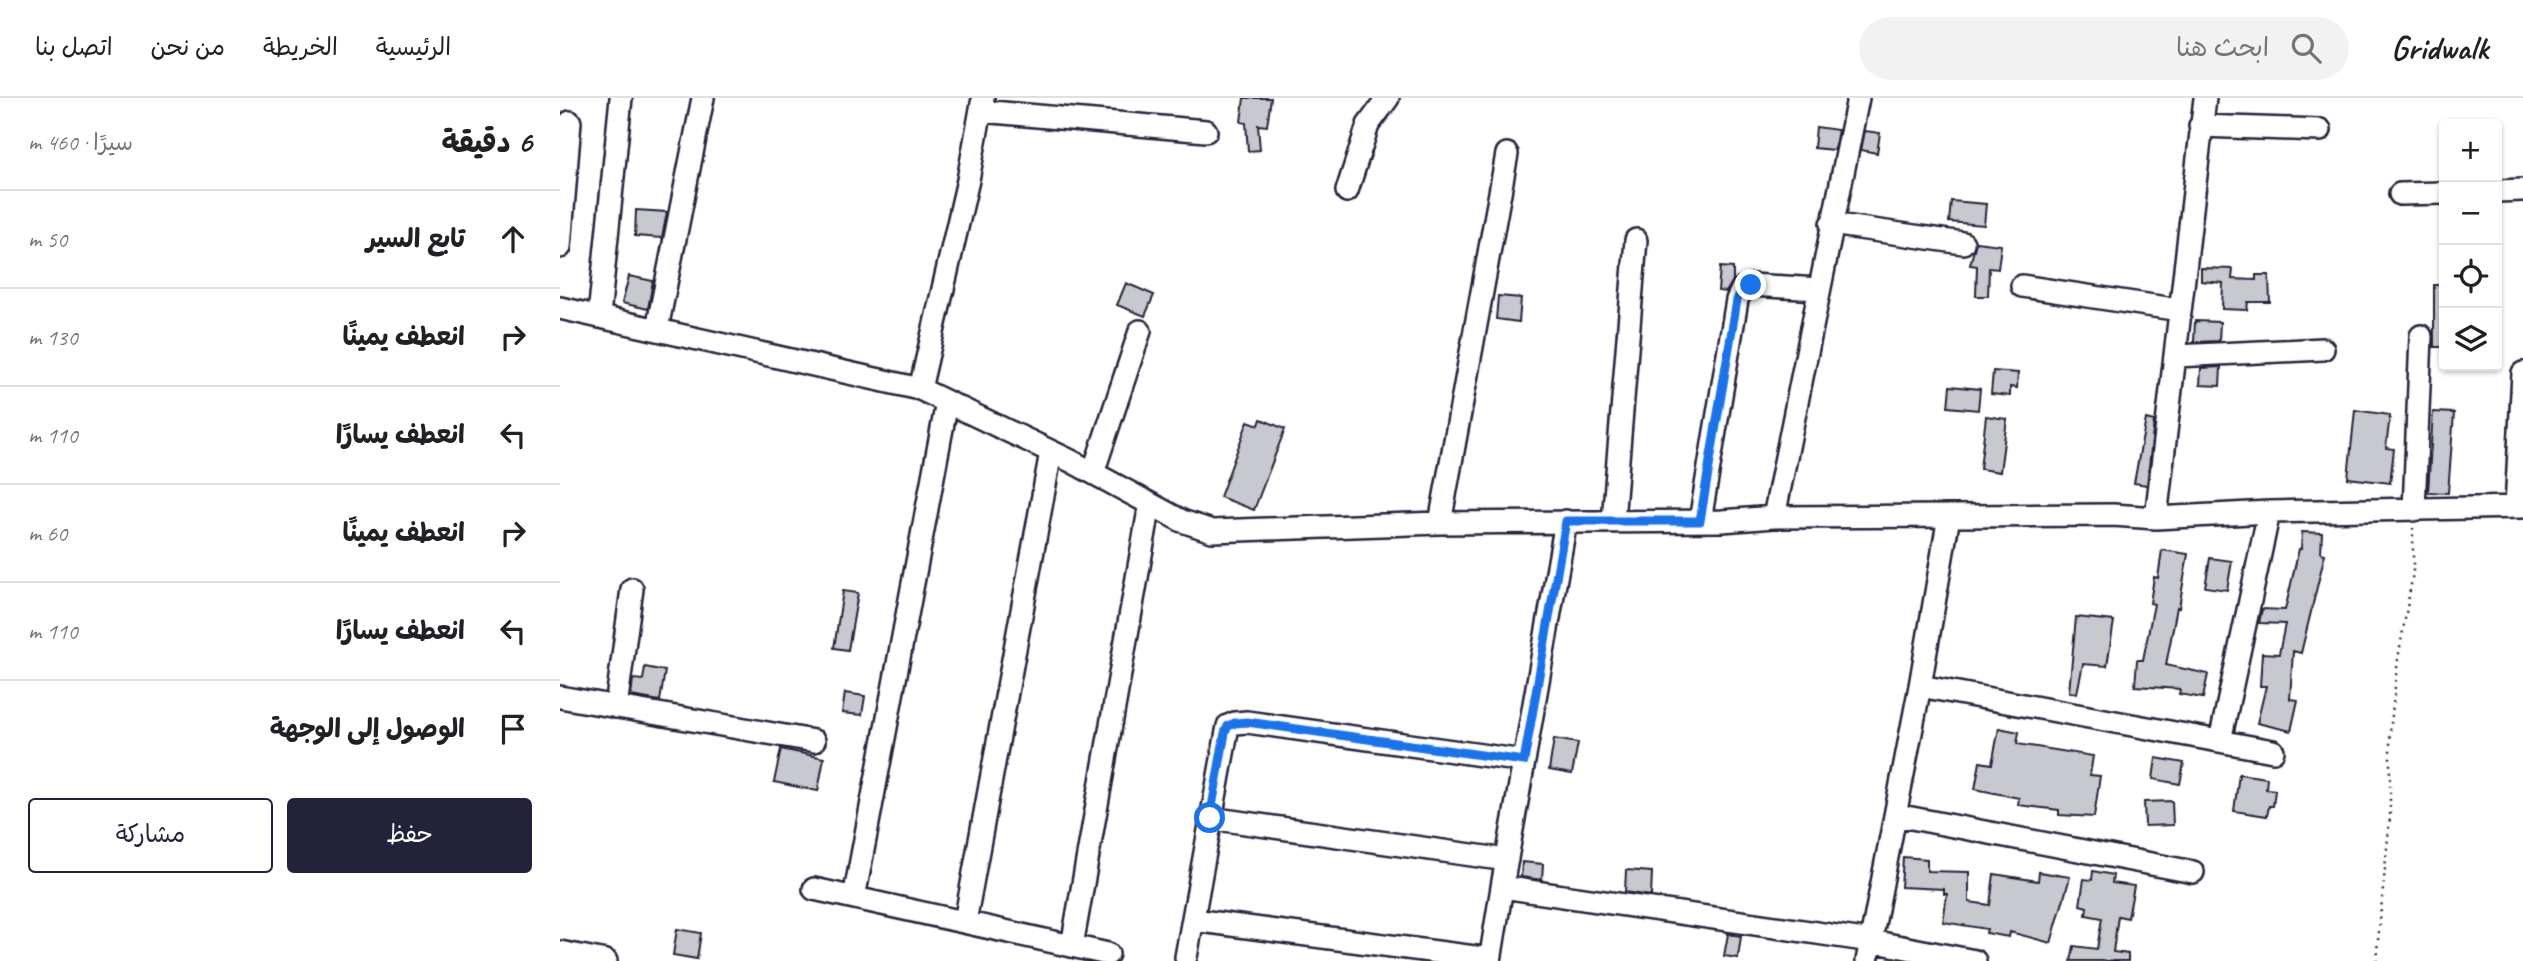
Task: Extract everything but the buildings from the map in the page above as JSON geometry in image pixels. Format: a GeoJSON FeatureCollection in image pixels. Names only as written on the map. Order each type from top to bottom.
{"type":"FeatureCollection","features":[{"type":"Feature","properties":{"kind":"street"},"geometry":{"type":"LineString","coordinates":[[599,316],[621,98]]}},
{"type":"Feature","properties":{"kind":"street"},"geometry":{"type":"LineString","coordinates":[[657,329],[703,98]]}},
{"type":"Feature","properties":{"kind":"street"},"geometry":{"type":"LineString","coordinates":[[1347,191],[1368,125],[1388,98]]}},
{"type":"Feature","properties":{"kind":"street"},"geometry":{"type":"LineString","coordinates":[[1774,517],[1858,98]]}},
{"type":"Feature","properties":{"kind":"street"},"geometry":{"type":"LineString","coordinates":[[2156,518],[2205,98]]}},
{"type":"Feature","properties":{"kind":"street"},"geometry":{"type":"LineString","coordinates":[[920,389],[968,180],[982,104],[1206,131]]}},
{"type":"Feature","properties":{"kind":"street"},"geometry":{"type":"LineString","coordinates":[[560,247],[570,122]]}},
{"type":"Feature","properties":{"kind":"street"},"geometry":{"type":"LineString","coordinates":[[2200,126],[2320,130]]}},
{"type":"Feature","properties":{"kind":"street"},"geometry":{"type":"LineString","coordinates":[[1440,523],[1507,154]]}},
{"type":"Feature","properties":{"kind":"street"},"geometry":{"type":"LineString","coordinates":[[2502,191],[2523,190]]}},
{"type":"Feature","properties":{"kind":"street"},"geometry":{"type":"LineString","coordinates":[[2400,194],[2439,193]]}},
{"type":"Feature","properties":{"kind":"street"},"geometry":{"type":"LineString","coordinates":[[1831,225],[1963,243]]}},
{"type":"Feature","properties":{"kind":"street"},"geometry":{"type":"LineString","coordinates":[[1613,521],[1636,240]]}},
{"type":"Feature","properties":{"kind":"street"},"geometry":{"type":"LineString","coordinates":[[1700,521],[1737,300],[1742,289],[1751,285],[1819,289]]}},
{"type":"Feature","properties":{"kind":"street"},"geometry":{"type":"LineString","coordinates":[[2022,286],[2180,310]]}},
{"type":"Feature","properties":{"kind":"street"},"geometry":{"type":"LineString","coordinates":[[560,308],[920,389],[1051,452],[1198,528],[1212,531],[1440,523],[1700,521],[1774,517],[2113,515],[2156,518],[2269,512],[2520,507],[2523,373]]}},
{"type":"Feature","properties":{"kind":"street"},"geometry":{"type":"LineString","coordinates":[[1093,473],[1140,331]]}},
{"type":"Feature","properties":{"kind":"street"},"geometry":{"type":"LineString","coordinates":[[2414,510],[2421,336]]}},
{"type":"Feature","properties":{"kind":"street"},"geometry":{"type":"LineString","coordinates":[[2176,356],[2323,349]]}},
{"type":"Feature","properties":{"kind":"street"},"geometry":{"type":"LineString","coordinates":[[854,898],[947,402]]}},
{"type":"Feature","properties":{"kind":"street"},"geometry":{"type":"LineString","coordinates":[[965,922],[1051,452]]}},
{"type":"Feature","properties":{"kind":"street"},"geometry":{"type":"LineString","coordinates":[[1072,946],[1150,504]]}},
{"type":"Feature","properties":{"kind":"street"},"geometry":{"type":"LineString","coordinates":[[2220,741],[2269,512]]}},
{"type":"Feature","properties":{"kind":"street"},"geometry":{"type":"LineString","coordinates":[[1869,951],[1920,686],[1949,516]]}},
{"type":"Feature","properties":{"kind":"street"},"geometry":{"type":"LineString","coordinates":[[1193,920],[1490,960],[1566,521]]}},
{"type":"Feature","properties":{"kind":"street"},"geometry":{"type":"LineString","coordinates":[[616,707],[632,589]]}},
{"type":"Feature","properties":{"kind":"street"},"geometry":{"type":"LineString","coordinates":[[1920,686],[2273,751]]}},
{"type":"Feature","properties":{"kind":"street"},"geometry":{"type":"LineString","coordinates":[[560,697],[814,741]]}},
{"type":"Feature","properties":{"kind":"street"},"geometry":{"type":"LineString","coordinates":[[1186,957],[1228,726],[1247,722],[1524,761]]}},
{"type":"Feature","properties":{"kind":"street"},"geometry":{"type":"LineString","coordinates":[[1896,815],[2193,872]]}},
{"type":"Feature","properties":{"kind":"street"},"geometry":{"type":"LineString","coordinates":[[1210,818],[1507,860]]}},
{"type":"Feature","properties":{"kind":"street"},"geometry":{"type":"LineString","coordinates":[[1502,887],[1869,951],[1975,961]]}},
{"type":"Feature","properties":{"kind":"street"},"geometry":{"type":"LineString","coordinates":[[814,889],[1108,954]]}},
{"type":"Feature","properties":{"kind":"street"},"geometry":{"type":"LineString","coordinates":[[560,952],[606,961]]}},
{"type":"Feature","properties":{"kind":"path"},"geometry":{"type":"LineString","coordinates":[[2376,961],[2390,817],[2390,733],[2398,659],[2413,573],[2414,510]]}},
{"type":"Feature","properties":{"kind":"route"},"geometry":{"type":"LineString","coordinates":[[1210,818],[1225,733],[1228,726],[1235,723],[1247,722],[1524,761],[1566,521],[1700,521],[1737,300],[1742,289],[1751,285]]}}]}
